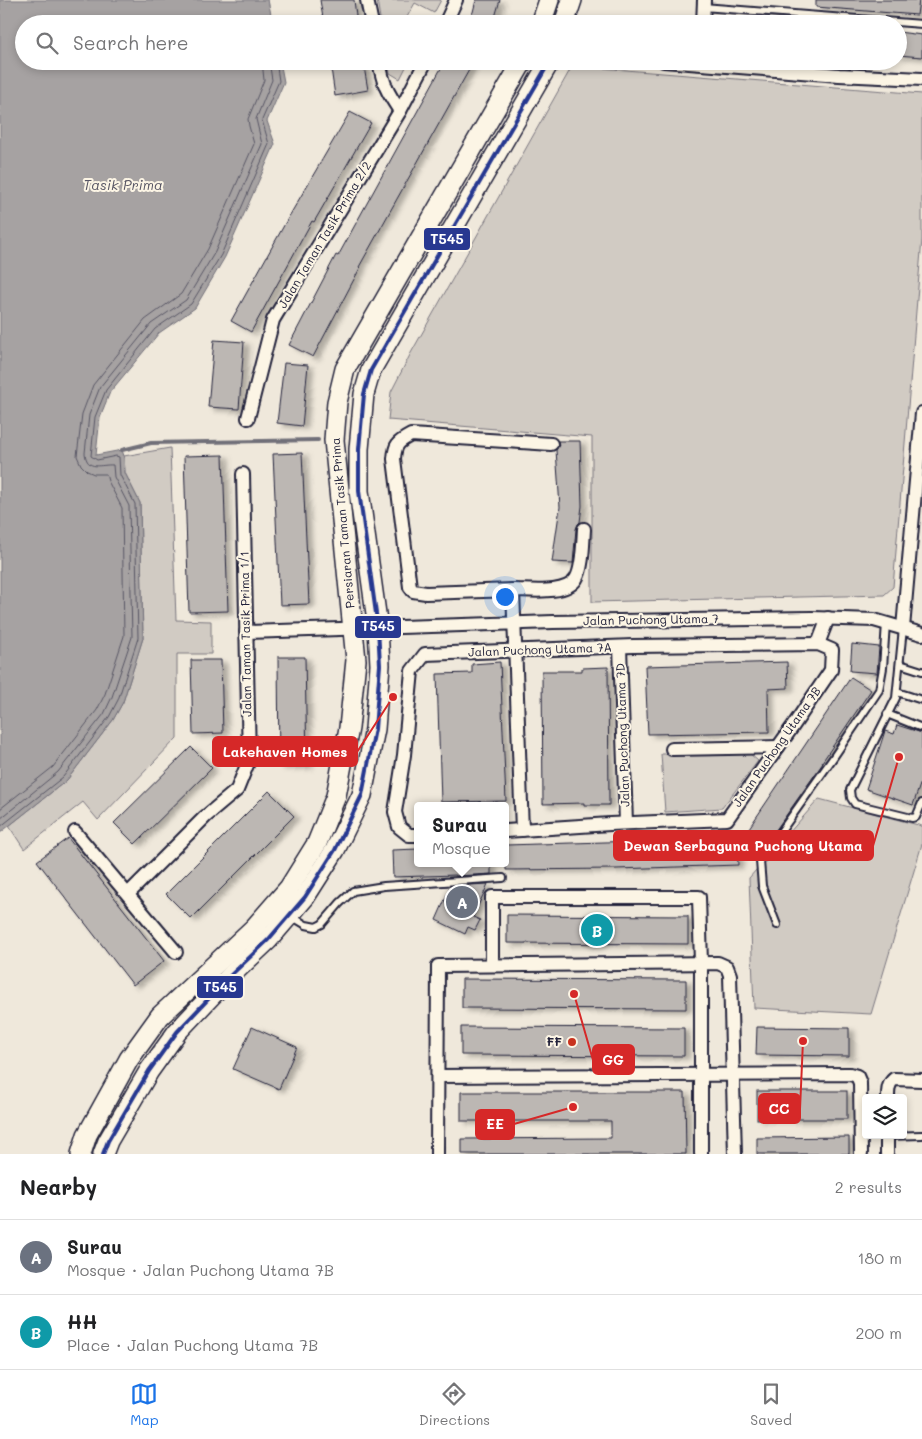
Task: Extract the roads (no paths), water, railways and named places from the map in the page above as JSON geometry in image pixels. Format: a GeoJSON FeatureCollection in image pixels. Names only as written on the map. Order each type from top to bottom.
{"type":"FeatureCollection","features":[{"type":"Feature","properties":{"kind":"main road"},"geometry":{"type":"LineString","coordinates":[[545,15],[549,0]]}},
{"type":"Feature","properties":{"kind":"main road"},"geometry":{"type":"LineString","coordinates":[[567,15],[572,0]]}},
{"type":"Feature","properties":{"kind":"main road","name":"Persiaran Taman Tasik Prima"},"geometry":{"type":"LineString","coordinates":[[81,1154],[87,1135],[129,1059],[160,1016],[254,928],[289,888],[317,843],[336,796],[349,728],[356,660],[334,440],[337,402],[345,369],[518,70]]}},
{"type":"Feature","properties":{"kind":"main road","name":"Persiaran Taman Tasik Prima"},"geometry":{"type":"LineString","coordinates":[[103,1154],[108,1141],[149,1071],[177,1032],[232,974],[268,940],[305,897],[335,850],[362,795],[375,730],[380,665],[378,628],[360,491],[359,449],[366,386],[371,370],[545,70]]}},
{"type":"Feature","properties":{"kind":"street"},"geometry":{"type":"LineString","coordinates":[[367,0],[370,15]]}},
{"type":"Feature","properties":{"kind":"street"},"geometry":{"type":"LineString","coordinates":[[449,15],[456,0]]}},
{"type":"Feature","properties":{"kind":"street"},"geometry":{"type":"LineString","coordinates":[[380,70],[386,90],[400,111]]}},
{"type":"Feature","properties":{"kind":"street","name":"Jalan Taman Tasik Prima 2/2"},"geometry":{"type":"LineString","coordinates":[[248,418],[273,320],[400,111],[421,70]]}},
{"type":"Feature","properties":{"kind":"street"},"geometry":{"type":"LineString","coordinates":[[782,70],[922,79]]}},
{"type":"Feature","properties":{"kind":"street"},"geometry":{"type":"LineString","coordinates":[[903,628],[922,413]]}},
{"type":"Feature","properties":{"kind":"street"},"geometry":{"type":"LineString","coordinates":[[551,444],[411,435],[397,444],[394,459],[410,587],[413,591],[426,593],[564,588],[576,580],[580,569],[584,529]]}},
{"type":"Feature","properties":{"kind":"street","name":"Jalan Taman Tasik Prima 1/1"},"geometry":{"type":"LineString","coordinates":[[128,894],[205,817],[237,790],[249,760],[243,474]]}},
{"type":"Feature","properties":{"kind":"street"},"geometry":{"type":"LineString","coordinates":[[513,590],[522,830]]}},
{"type":"Feature","properties":{"kind":"street"},"geometry":{"type":"LineString","coordinates":[[818,644],[828,618]]}},
{"type":"Feature","properties":{"kind":"street","name":"Jalan Puchong Utama 7"},"geometry":{"type":"LineString","coordinates":[[246,632],[515,623],[828,618],[874,620],[922,634]]}},
{"type":"Feature","properties":{"kind":"street","name":"Jalan Puchong Utama 7A"},"geometry":{"type":"LineString","coordinates":[[414,835],[409,835],[400,827],[395,812],[404,755],[412,671],[425,654],[620,646],[818,644]]}},
{"type":"Feature","properties":{"kind":"street","name":"Jalan Puchong Utama 7B"},"geometry":{"type":"LineString","coordinates":[[509,831],[727,819],[831,670],[832,650],[818,644]]}},
{"type":"Feature","properties":{"kind":"street","name":"Jalan Puchong Utama 7D"},"geometry":{"type":"LineString","coordinates":[[620,646],[626,823]]}},
{"type":"Feature","properties":{"kind":"street"},"geometry":{"type":"LineString","coordinates":[[672,749],[778,748]]}},
{"type":"Feature","properties":{"kind":"street"},"geometry":{"type":"LineString","coordinates":[[75,832],[176,952]]}},
{"type":"Feature","properties":{"kind":"street"},"geometry":{"type":"LineString","coordinates":[[492,966],[492,897],[699,897],[702,1075],[701,1154]]}},
{"type":"Feature","properties":{"kind":"street"},"geometry":{"type":"LineString","coordinates":[[437,1154],[438,966],[718,963],[727,967],[730,975],[735,1154]]}},
{"type":"Feature","properties":{"kind":"street"},"geometry":{"type":"LineString","coordinates":[[438,1076],[850,1074],[857,1076],[860,1083],[861,1154]]}},
{"type":"Feature","properties":{"kind":"street"},"geometry":{"type":"LineString","coordinates":[[888,1094],[890,1082],[894,1079],[922,1080]]}},
{"type":"Feature","properties":{"kind":"street"},"geometry":{"type":"LineString","coordinates":[[887,1139],[887,1154]]}},
{"type":"Feature","properties":{"kind":"lane"},"geometry":{"type":"LineString","coordinates":[[704,4],[824,15]]}},
{"type":"Feature","properties":{"kind":"lane"},"geometry":{"type":"LineString","coordinates":[[907,23],[922,24]]}},
{"type":"Feature","properties":{"kind":"lane"},"geometry":{"type":"LineString","coordinates":[[777,925],[762,886],[760,861],[828,766],[879,690],[883,668],[886,623]]}},
{"type":"Feature","properties":{"kind":"lane"},"geometry":{"type":"LineString","coordinates":[[903,628],[896,698],[850,790],[851,798],[855,804],[912,818],[916,817],[922,803]]}},
{"type":"Feature","properties":{"kind":"lane"},"geometry":{"type":"LineString","coordinates":[[900,664],[922,671]]}},
{"type":"Feature","properties":{"kind":"lane"},"geometry":{"type":"LineString","coordinates":[[897,692],[922,700]]}},
{"type":"Feature","properties":{"kind":"lane"},"geometry":{"type":"LineString","coordinates":[[887,714],[922,728]]}},
{"type":"Feature","properties":{"kind":"lane"},"geometry":{"type":"LineString","coordinates":[[290,916],[306,925],[316,927],[322,924],[353,891],[384,886],[504,878]]}},
{"type":"Feature","properties":{"kind":"lane"},"geometry":{"type":"LineString","coordinates":[[907,1135],[922,1135]]}},
{"type":"Feature","properties":{"kind":"water","name":"Tasik Prima"},"geometry":{"type":"Polygon","coordinates":[[[0,0],[268,0],[271,15],[15,15],[15,70],[282,70],[284,82],[267,121],[275,144],[225,257],[195,308],[159,333],[110,392],[100,417],[96,455],[122,450],[125,473],[140,503],[143,638],[123,702],[113,720],[67,780],[0,833],[0,0]]]}},
{"type":"Feature","properties":{"kind":"waterway"},"geometry":{"type":"LineString","coordinates":[[122,450],[151,443],[318,440]]}},
{"type":"Feature","properties":{"kind":"place","name":"Lakehaven Homes"},"geometry":{"type":"Point","coordinates":[393,697]}},
{"type":"Feature","properties":{"kind":"place","name":"Dewan Serbaguna Puchong Utama"},"geometry":{"type":"Point","coordinates":[899,757]}},
{"type":"Feature","properties":{"kind":"place","name":"Surau"},"geometry":{"type":"Point","coordinates":[462,902]}},
{"type":"Feature","properties":{"kind":"place","name":"HH"},"geometry":{"type":"Point","coordinates":[597,930]}},
{"type":"Feature","properties":{"kind":"place","name":"GG"},"geometry":{"type":"Point","coordinates":[574,994]}},
{"type":"Feature","properties":{"kind":"place","name":"CC"},"geometry":{"type":"Point","coordinates":[803,1041]}},
{"type":"Feature","properties":{"kind":"place","name":"FF"},"geometry":{"type":"Point","coordinates":[572,1042]}},
{"type":"Feature","properties":{"kind":"place","name":"EE"},"geometry":{"type":"Point","coordinates":[573,1107]}}]}
